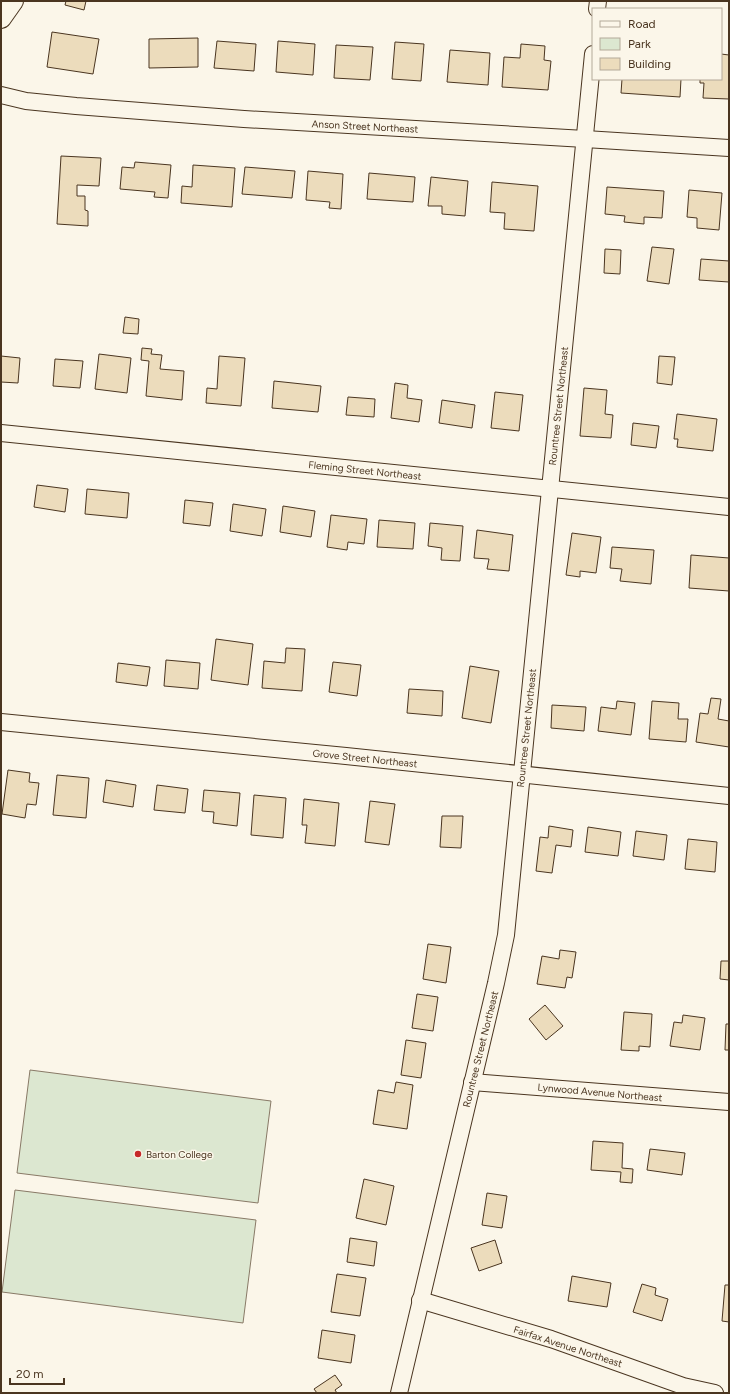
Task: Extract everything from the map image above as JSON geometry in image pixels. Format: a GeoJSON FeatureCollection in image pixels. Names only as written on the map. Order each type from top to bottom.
{"type":"FeatureCollection","features":[{"type":"Feature","properties":{"kind":"street"},"geometry":{"type":"LineString","coordinates":[[1,18],[13,1]]}},
{"type":"Feature","properties":{"kind":"street","name":"Rountree Street Northeast"},"geometry":{"type":"LineString","coordinates":[[399,1393],[506,935],[592,64]]}},
{"type":"Feature","properties":{"kind":"street","name":"Anson Street Northeast"},"geometry":{"type":"LineString","coordinates":[[1,95],[26,101],[229,118],[585,138],[729,148]]}},
{"type":"Feature","properties":{"kind":"street","name":"Fleming Street Northeast"},"geometry":{"type":"LineString","coordinates":[[1,433],[729,507]]}},
{"type":"Feature","properties":{"kind":"street","name":"Grove Street Northeast"},"geometry":{"type":"LineString","coordinates":[[1,722],[338,755],[729,796]]}},
{"type":"Feature","properties":{"kind":"street","name":"Lynwood Avenue Northeast"},"geometry":{"type":"LineString","coordinates":[[472,1082],[729,1102]]}},
{"type":"Feature","properties":{"kind":"street","name":"Fairfax Avenue Northeast"},"geometry":{"type":"LineString","coordinates":[[420,1300],[551,1339],[683,1386],[715,1393]]}},
{"type":"Feature","properties":{"kind":"green space"},"geometry":{"type":"Polygon","coordinates":[[[30,1070],[271,1101],[258,1203],[17,1173],[30,1070]]]}},
{"type":"Feature","properties":{"kind":"green space"},"geometry":{"type":"Polygon","coordinates":[[[15,1190],[256,1220],[243,1323],[2,1292],[15,1190]]]}},
{"type":"Feature","properties":{"kind":"building"},"geometry":{"type":"Polygon","coordinates":[[[66,1],[86,1],[84,10],[65,5],[66,1]]]}},
{"type":"Feature","properties":{"kind":"building"},"geometry":{"type":"Polygon","coordinates":[[[52,32],[99,39],[93,74],[47,67],[52,32]]]}},
{"type":"Feature","properties":{"kind":"building"},"geometry":{"type":"Polygon","coordinates":[[[198,38],[198,67],[149,68],[149,39],[198,38]]]}},
{"type":"Feature","properties":{"kind":"building"},"geometry":{"type":"Polygon","coordinates":[[[217,41],[256,44],[254,71],[214,68],[217,41]]]}},
{"type":"Feature","properties":{"kind":"building"},"geometry":{"type":"Polygon","coordinates":[[[278,41],[315,44],[313,75],[276,72],[278,41]]]}},
{"type":"Feature","properties":{"kind":"building"},"geometry":{"type":"Polygon","coordinates":[[[395,42],[424,44],[421,81],[392,79],[395,42]]]}},
{"type":"Feature","properties":{"kind":"building"},"geometry":{"type":"Polygon","coordinates":[[[521,44],[545,46],[544,60],[551,61],[548,90],[502,87],[504,57],[520,58],[521,44]]]}},
{"type":"Feature","properties":{"kind":"building"},"geometry":{"type":"Polygon","coordinates":[[[336,45],[373,47],[370,80],[334,78],[336,45]]]}},
{"type":"Feature","properties":{"kind":"building"},"geometry":{"type":"Polygon","coordinates":[[[450,50],[490,53],[488,85],[447,82],[450,50]]]}},
{"type":"Feature","properties":{"kind":"building"},"geometry":{"type":"Polygon","coordinates":[[[722,54],[729,55],[729,99],[703,98],[704,83],[700,83],[700,80],[722,80],[722,54]]]}},
{"type":"Feature","properties":{"kind":"building"},"geometry":{"type":"Polygon","coordinates":[[[622,80],[681,80],[680,97],[621,93],[622,80]]]}},
{"type":"Feature","properties":{"kind":"building"},"geometry":{"type":"Polygon","coordinates":[[[61,156],[101,158],[99,186],[77,185],[77,196],[85,196],[85,210],[88,211],[88,226],[57,224],[61,156]]]}},
{"type":"Feature","properties":{"kind":"building"},"geometry":{"type":"Polygon","coordinates":[[[135,162],[171,165],[168,198],[154,197],[155,192],[120,189],[122,167],[134,168],[135,162]]]}},
{"type":"Feature","properties":{"kind":"building"},"geometry":{"type":"Polygon","coordinates":[[[193,165],[235,168],[232,207],[181,203],[182,186],[192,187],[193,165]]]}},
{"type":"Feature","properties":{"kind":"building"},"geometry":{"type":"Polygon","coordinates":[[[245,167],[295,171],[292,198],[242,194],[245,167]]]}},
{"type":"Feature","properties":{"kind":"building"},"geometry":{"type":"Polygon","coordinates":[[[308,171],[343,174],[341,209],[329,208],[330,202],[306,200],[308,171]]]}},
{"type":"Feature","properties":{"kind":"building"},"geometry":{"type":"Polygon","coordinates":[[[369,173],[415,177],[413,202],[367,199],[369,173]]]}},
{"type":"Feature","properties":{"kind":"building"},"geometry":{"type":"Polygon","coordinates":[[[431,177],[468,181],[465,216],[442,214],[442,206],[428,206],[431,177]]]}},
{"type":"Feature","properties":{"kind":"building"},"geometry":{"type":"Polygon","coordinates":[[[492,182],[538,186],[534,231],[504,229],[505,213],[490,212],[492,182]]]}},
{"type":"Feature","properties":{"kind":"building"},"geometry":{"type":"Polygon","coordinates":[[[607,187],[664,191],[662,218],[644,217],[644,224],[624,222],[625,216],[605,214],[607,187]]]}},
{"type":"Feature","properties":{"kind":"building"},"geometry":{"type":"Polygon","coordinates":[[[689,190],[722,193],[719,230],[697,228],[697,218],[687,217],[689,190]]]}},
{"type":"Feature","properties":{"kind":"building"},"geometry":{"type":"Polygon","coordinates":[[[652,247],[674,249],[669,284],[647,281],[652,247]]]}},
{"type":"Feature","properties":{"kind":"building"},"geometry":{"type":"Polygon","coordinates":[[[605,249],[621,250],[620,274],[604,273],[605,249]]]}},
{"type":"Feature","properties":{"kind":"building"},"geometry":{"type":"Polygon","coordinates":[[[701,259],[729,261],[729,282],[699,280],[701,259]]]}},
{"type":"Feature","properties":{"kind":"building"},"geometry":{"type":"Polygon","coordinates":[[[125,317],[139,319],[138,334],[123,333],[125,317]]]}},
{"type":"Feature","properties":{"kind":"building"},"geometry":{"type":"Polygon","coordinates":[[[142,348],[152,349],[151,354],[162,355],[160,369],[184,371],[182,400],[146,396],[149,361],[141,360],[142,348]]]}},
{"type":"Feature","properties":{"kind":"building"},"geometry":{"type":"Polygon","coordinates":[[[99,354],[131,358],[127,393],[95,389],[99,354]]]}},
{"type":"Feature","properties":{"kind":"building"},"geometry":{"type":"Polygon","coordinates":[[[1,356],[20,358],[18,383],[1,382],[1,356]]]}},
{"type":"Feature","properties":{"kind":"building"},"geometry":{"type":"Polygon","coordinates":[[[219,356],[245,358],[241,406],[206,403],[207,388],[217,389],[219,356]]]}},
{"type":"Feature","properties":{"kind":"building"},"geometry":{"type":"Polygon","coordinates":[[[659,356],[675,357],[672,385],[657,383],[659,356]]]}},
{"type":"Feature","properties":{"kind":"building"},"geometry":{"type":"Polygon","coordinates":[[[55,359],[83,361],[80,388],[53,386],[55,359]]]}},
{"type":"Feature","properties":{"kind":"building"},"geometry":{"type":"Polygon","coordinates":[[[274,381],[321,386],[318,412],[272,408],[274,381]]]}},
{"type":"Feature","properties":{"kind":"building"},"geometry":{"type":"Polygon","coordinates":[[[395,383],[408,385],[407,398],[422,400],[419,422],[391,418],[395,383]]]}},
{"type":"Feature","properties":{"kind":"building"},"geometry":{"type":"Polygon","coordinates":[[[584,388],[607,390],[605,414],[613,415],[611,438],[580,436],[584,388]]]}},
{"type":"Feature","properties":{"kind":"building"},"geometry":{"type":"Polygon","coordinates":[[[495,392],[523,395],[519,431],[491,428],[495,392]]]}},
{"type":"Feature","properties":{"kind":"building"},"geometry":{"type":"Polygon","coordinates":[[[348,397],[375,399],[374,417],[346,415],[348,397]]]}},
{"type":"Feature","properties":{"kind":"building"},"geometry":{"type":"Polygon","coordinates":[[[442,400],[475,405],[472,428],[439,423],[442,400]]]}},
{"type":"Feature","properties":{"kind":"building"},"geometry":{"type":"Polygon","coordinates":[[[677,414],[717,419],[713,451],[677,447],[678,439],[674,439],[677,414]]]}},
{"type":"Feature","properties":{"kind":"building"},"geometry":{"type":"Polygon","coordinates":[[[633,423],[659,426],[656,448],[631,445],[633,423]]]}},
{"type":"Feature","properties":{"kind":"building"},"geometry":{"type":"Polygon","coordinates":[[[37,485],[68,489],[65,512],[34,507],[37,485]]]}},
{"type":"Feature","properties":{"kind":"building"},"geometry":{"type":"Polygon","coordinates":[[[87,489],[129,493],[127,518],[85,514],[87,489]]]}},
{"type":"Feature","properties":{"kind":"building"},"geometry":{"type":"Polygon","coordinates":[[[185,500],[213,503],[210,526],[183,523],[185,500]]]}},
{"type":"Feature","properties":{"kind":"building"},"geometry":{"type":"Polygon","coordinates":[[[233,504],[266,509],[262,536],[230,531],[233,504]]]}},
{"type":"Feature","properties":{"kind":"building"},"geometry":{"type":"Polygon","coordinates":[[[283,506],[315,511],[311,537],[280,532],[283,506]]]}},
{"type":"Feature","properties":{"kind":"building"},"geometry":{"type":"Polygon","coordinates":[[[331,515],[367,519],[364,544],[348,542],[347,550],[327,547],[331,515]]]}},
{"type":"Feature","properties":{"kind":"building"},"geometry":{"type":"Polygon","coordinates":[[[379,520],[415,523],[413,549],[377,547],[379,520]]]}},
{"type":"Feature","properties":{"kind":"building"},"geometry":{"type":"Polygon","coordinates":[[[430,523],[463,526],[460,561],[441,560],[442,548],[428,546],[430,523]]]}},
{"type":"Feature","properties":{"kind":"building"},"geometry":{"type":"Polygon","coordinates":[[[477,530],[513,535],[509,571],[487,569],[489,559],[474,558],[477,530]]]}},
{"type":"Feature","properties":{"kind":"building"},"geometry":{"type":"Polygon","coordinates":[[[572,533],[601,537],[596,573],[580,571],[580,577],[566,575],[572,533]]]}},
{"type":"Feature","properties":{"kind":"building"},"geometry":{"type":"Polygon","coordinates":[[[612,547],[654,550],[651,584],[620,581],[622,569],[610,568],[612,547]]]}},
{"type":"Feature","properties":{"kind":"building"},"geometry":{"type":"Polygon","coordinates":[[[691,555],[729,558],[729,591],[689,588],[691,555]]]}},
{"type":"Feature","properties":{"kind":"building"},"geometry":{"type":"Polygon","coordinates":[[[216,639],[253,644],[248,685],[211,680],[216,639]]]}},
{"type":"Feature","properties":{"kind":"building"},"geometry":{"type":"Polygon","coordinates":[[[286,648],[305,649],[302,691],[262,688],[264,661],[285,663],[286,648]]]}},
{"type":"Feature","properties":{"kind":"building"},"geometry":{"type":"Polygon","coordinates":[[[166,660],[200,663],[198,689],[164,686],[166,660]]]}},
{"type":"Feature","properties":{"kind":"building"},"geometry":{"type":"Polygon","coordinates":[[[333,662],[361,665],[357,696],[329,692],[333,662]]]}},
{"type":"Feature","properties":{"kind":"building"},"geometry":{"type":"Polygon","coordinates":[[[118,663],[150,667],[147,686],[116,682],[118,663]]]}},
{"type":"Feature","properties":{"kind":"building"},"geometry":{"type":"Polygon","coordinates":[[[470,666],[499,671],[491,723],[462,718],[470,666]]]}},
{"type":"Feature","properties":{"kind":"building"},"geometry":{"type":"Polygon","coordinates":[[[409,689],[443,691],[442,716],[407,713],[409,689]]]}},
{"type":"Feature","properties":{"kind":"building"},"geometry":{"type":"Polygon","coordinates":[[[711,698],[721,699],[718,719],[729,721],[729,747],[696,742],[700,713],[708,714],[711,698]]]}},
{"type":"Feature","properties":{"kind":"building"},"geometry":{"type":"Polygon","coordinates":[[[617,701],[635,703],[631,735],[598,731],[601,707],[616,709],[617,701]]]}},
{"type":"Feature","properties":{"kind":"building"},"geometry":{"type":"Polygon","coordinates":[[[652,701],[679,703],[678,719],[688,719],[686,742],[649,739],[652,701]]]}},
{"type":"Feature","properties":{"kind":"building"},"geometry":{"type":"Polygon","coordinates":[[[552,705],[586,707],[584,731],[551,728],[552,705]]]}},
{"type":"Feature","properties":{"kind":"building"},"geometry":{"type":"Polygon","coordinates":[[[8,770],[30,773],[29,782],[39,783],[36,805],[27,804],[25,818],[2,814],[8,770]]]}},
{"type":"Feature","properties":{"kind":"building"},"geometry":{"type":"Polygon","coordinates":[[[57,775],[89,778],[86,818],[53,815],[57,775]]]}},
{"type":"Feature","properties":{"kind":"building"},"geometry":{"type":"Polygon","coordinates":[[[106,780],[136,785],[133,807],[103,802],[106,780]]]}},
{"type":"Feature","properties":{"kind":"building"},"geometry":{"type":"Polygon","coordinates":[[[157,785],[188,789],[185,813],[154,810],[157,785]]]}},
{"type":"Feature","properties":{"kind":"building"},"geometry":{"type":"Polygon","coordinates":[[[204,790],[240,793],[237,826],[213,823],[214,812],[202,811],[204,790]]]}},
{"type":"Feature","properties":{"kind":"building"},"geometry":{"type":"Polygon","coordinates":[[[254,795],[286,798],[283,838],[251,835],[254,795]]]}},
{"type":"Feature","properties":{"kind":"building"},"geometry":{"type":"Polygon","coordinates":[[[304,799],[339,803],[335,846],[305,843],[307,825],[302,825],[304,799]]]}},
{"type":"Feature","properties":{"kind":"building"},"geometry":{"type":"Polygon","coordinates":[[[370,801],[395,804],[389,845],[365,842],[370,801]]]}},
{"type":"Feature","properties":{"kind":"building"},"geometry":{"type":"Polygon","coordinates":[[[442,816],[463,816],[461,848],[440,847],[442,816]]]}},
{"type":"Feature","properties":{"kind":"building"},"geometry":{"type":"Polygon","coordinates":[[[549,826],[573,830],[571,847],[556,845],[552,873],[536,871],[540,837],[548,838],[549,826]]]}},
{"type":"Feature","properties":{"kind":"building"},"geometry":{"type":"Polygon","coordinates":[[[588,827],[621,832],[618,856],[585,852],[588,827]]]}},
{"type":"Feature","properties":{"kind":"building"},"geometry":{"type":"Polygon","coordinates":[[[636,831],[667,835],[664,860],[633,856],[636,831]]]}},
{"type":"Feature","properties":{"kind":"building"},"geometry":{"type":"Polygon","coordinates":[[[688,839],[717,842],[715,872],[685,869],[688,839]]]}},
{"type":"Feature","properties":{"kind":"building"},"geometry":{"type":"Polygon","coordinates":[[[428,944],[451,947],[446,983],[423,979],[428,944]]]}},
{"type":"Feature","properties":{"kind":"building"},"geometry":{"type":"Polygon","coordinates":[[[560,950],[576,952],[572,978],[567,977],[565,988],[537,984],[542,956],[559,959],[560,950]]]}},
{"type":"Feature","properties":{"kind":"building"},"geometry":{"type":"Polygon","coordinates":[[[721,961],[729,961],[729,980],[720,979],[721,961]]]}},
{"type":"Feature","properties":{"kind":"building"},"geometry":{"type":"Polygon","coordinates":[[[417,994],[438,997],[433,1031],[412,1028],[417,994]]]}},
{"type":"Feature","properties":{"kind":"building"},"geometry":{"type":"Polygon","coordinates":[[[545,1005],[563,1026],[546,1040],[529,1019],[545,1005]]]}},
{"type":"Feature","properties":{"kind":"building"},"geometry":{"type":"Polygon","coordinates":[[[624,1012],[652,1014],[650,1047],[639,1046],[639,1051],[621,1050],[624,1012]]]}},
{"type":"Feature","properties":{"kind":"building"},"geometry":{"type":"Polygon","coordinates":[[[683,1015],[705,1018],[700,1050],[670,1046],[674,1022],[682,1023],[683,1015]]]}},
{"type":"Feature","properties":{"kind":"building"},"geometry":{"type":"Polygon","coordinates":[[[726,1024],[729,1024],[729,1050],[725,1050],[726,1024]]]}},
{"type":"Feature","properties":{"kind":"building"},"geometry":{"type":"Polygon","coordinates":[[[406,1040],[426,1043],[421,1078],[401,1075],[406,1040]]]}},
{"type":"Feature","properties":{"kind":"building"},"geometry":{"type":"Polygon","coordinates":[[[396,1082],[413,1085],[407,1129],[373,1124],[378,1090],[394,1093],[396,1082]]]}},
{"type":"Feature","properties":{"kind":"building"},"geometry":{"type":"Polygon","coordinates":[[[593,1141],[623,1143],[622,1168],[633,1169],[632,1183],[620,1182],[621,1172],[591,1170],[593,1141]]]}},
{"type":"Feature","properties":{"kind":"building"},"geometry":{"type":"Polygon","coordinates":[[[650,1149],[685,1153],[682,1175],[647,1170],[650,1149]]]}},
{"type":"Feature","properties":{"kind":"building"},"geometry":{"type":"Polygon","coordinates":[[[364,1179],[394,1186],[386,1225],[356,1218],[364,1179]]]}},
{"type":"Feature","properties":{"kind":"building"},"geometry":{"type":"Polygon","coordinates":[[[487,1193],[507,1196],[502,1228],[482,1225],[487,1193]]]}},
{"type":"Feature","properties":{"kind":"building"},"geometry":{"type":"Polygon","coordinates":[[[350,1238],[377,1242],[374,1266],[347,1262],[350,1238]]]}},
{"type":"Feature","properties":{"kind":"building"},"geometry":{"type":"Polygon","coordinates":[[[495,1240],[502,1263],[479,1271],[471,1248],[495,1240]]]}},
{"type":"Feature","properties":{"kind":"building"},"geometry":{"type":"Polygon","coordinates":[[[337,1274],[366,1278],[360,1316],[331,1312],[337,1274]]]}},
{"type":"Feature","properties":{"kind":"building"},"geometry":{"type":"Polygon","coordinates":[[[572,1276],[611,1283],[607,1307],[568,1301],[572,1276]]]}},
{"type":"Feature","properties":{"kind":"building"},"geometry":{"type":"Polygon","coordinates":[[[642,1284],[656,1288],[655,1295],[668,1299],[662,1321],[633,1312],[642,1284]]]}},
{"type":"Feature","properties":{"kind":"building"},"geometry":{"type":"Polygon","coordinates":[[[725,1285],[729,1285],[729,1322],[722,1321],[725,1285]]]}},
{"type":"Feature","properties":{"kind":"building"},"geometry":{"type":"Polygon","coordinates":[[[322,1330],[355,1335],[351,1363],[318,1358],[322,1330]]]}},
{"type":"Feature","properties":{"kind":"building"},"geometry":{"type":"Polygon","coordinates":[[[335,1375],[342,1385],[335,1390],[337,1393],[317,1393],[314,1389],[335,1375]]]}},
{"type":"Feature","properties":{"kind":"place","name":"Barton College"},"geometry":{"type":"Point","coordinates":[138,1154]}}]}
